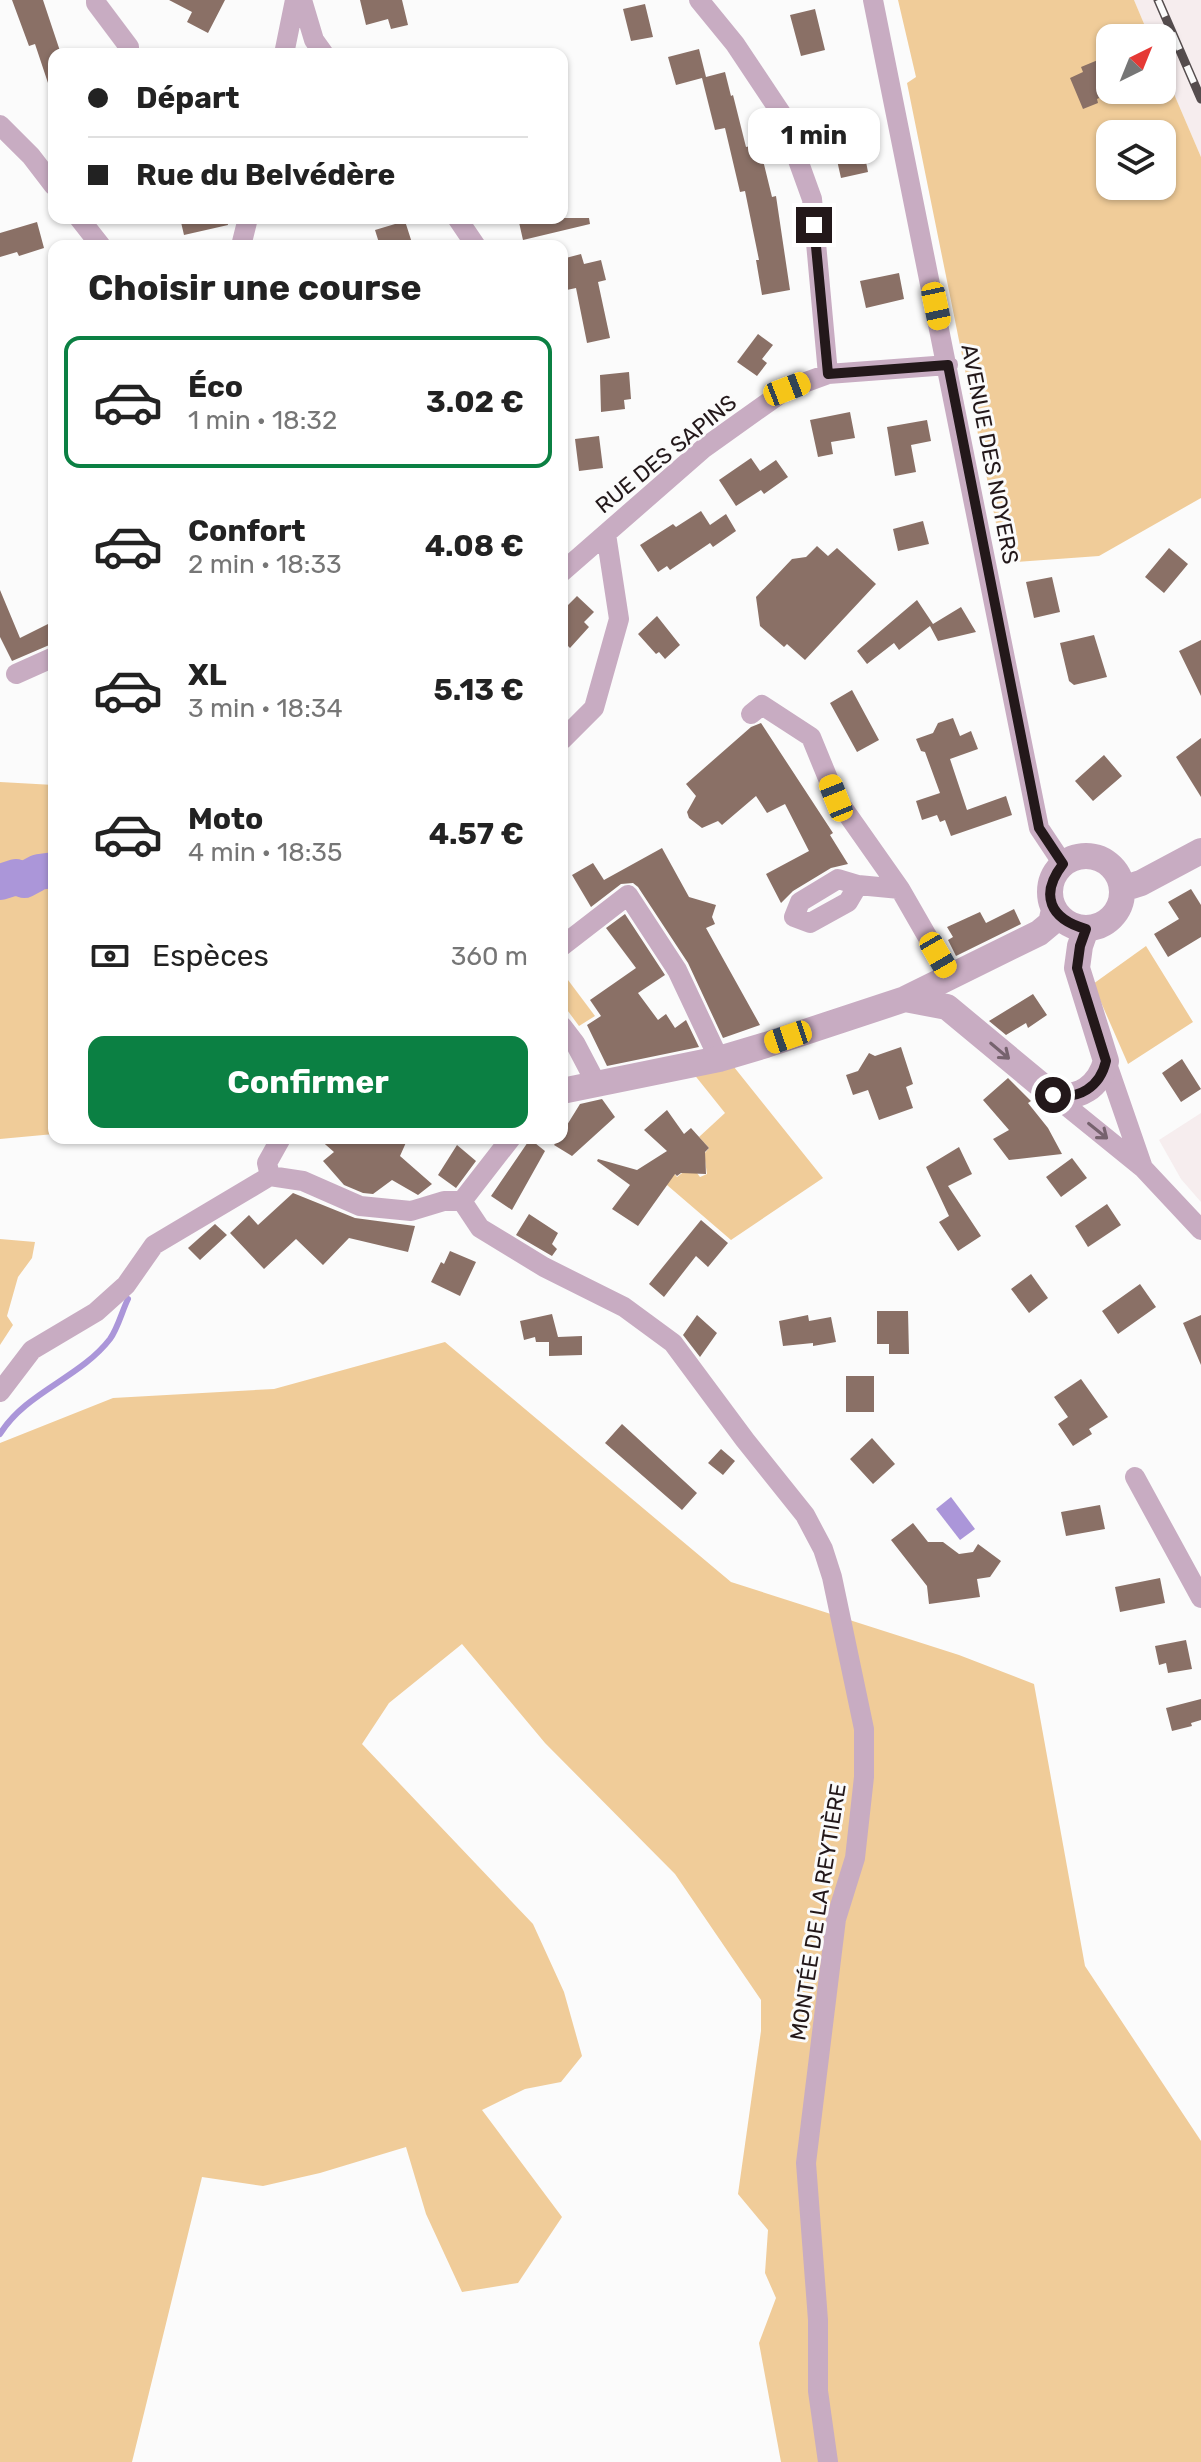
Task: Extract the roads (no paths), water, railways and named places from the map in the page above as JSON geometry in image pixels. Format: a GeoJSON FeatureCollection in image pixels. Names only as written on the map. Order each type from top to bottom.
{"type":"FeatureCollection","features":[{"type":"Feature","properties":{"kind":"street"},"geometry":{"type":"LineString","coordinates":[[96,0],[129,47]]}},
{"type":"Feature","properties":{"kind":"street"},"geometry":{"type":"LineString","coordinates":[[285,48],[295,0]]}},
{"type":"Feature","properties":{"kind":"street"},"geometry":{"type":"LineString","coordinates":[[302,0],[314,40],[320,48]]}},
{"type":"Feature","properties":{"kind":"street"},"geometry":{"type":"LineString","coordinates":[[699,0],[735,44],[781,113],[812,199],[828,374]]}},
{"type":"Feature","properties":{"kind":"street","name":"AVENUE DES NOYERS"},"geometry":{"type":"LineString","coordinates":[[873,0],[1039,828],[1063,864]]}},
{"type":"Feature","properties":{"kind":"street"},"geometry":{"type":"LineString","coordinates":[[0,125],[48,178]]}},
{"type":"Feature","properties":{"kind":"street"},"geometry":{"type":"LineString","coordinates":[[84,224],[96,240]]}},
{"type":"Feature","properties":{"kind":"street","name":"RUE DES SAPINS"},"geometry":{"type":"LineString","coordinates":[[568,567],[704,448],[787,389],[828,374],[948,365]]}},
{"type":"Feature","properties":{"kind":"street"},"geometry":{"type":"LineString","coordinates":[[568,734],[594,708],[619,619],[606,534]]}},
{"type":"Feature","properties":{"kind":"street"},"geometry":{"type":"LineString","coordinates":[[16,674],[48,660]]}},
{"type":"Feature","properties":{"kind":"street"},"geometry":{"type":"LineString","coordinates":[[751,714],[762,705],[811,737],[836,798],[957,973]]}},
{"type":"Feature","properties":{"kind":"street"},"geometry":{"type":"LineString","coordinates":[[1122,889],[1141,883],[1201,851]]}},
{"type":"Feature","properties":{"kind":"street"},"geometry":{"type":"LineString","coordinates":[[1077,857],[1092,857],[1106,863],[1117,874],[1122,889],[1120,904],[1113,916],[1101,925],[1086,929],[1067,924],[1054,910],[1049,894],[1053,877],[1063,864],[1077,857]]}},
{"type":"Feature","properties":{"kind":"street"},"geometry":{"type":"LineString","coordinates":[[858,885],[900,889]]}},
{"type":"Feature","properties":{"kind":"street"},"geometry":{"type":"LineString","coordinates":[[568,942],[628,895],[677,970],[719,1059]]}},
{"type":"Feature","properties":{"kind":"street"},"geometry":{"type":"LineString","coordinates":[[568,1090],[719,1059],[905,999],[1039,933],[1051,923],[1054,910]]}},
{"type":"Feature","properties":{"kind":"street"},"geometry":{"type":"LineString","coordinates":[[1077,968],[1086,929]]}},
{"type":"Feature","properties":{"kind":"street"},"geometry":{"type":"LineString","coordinates":[[1039,933],[1060,941],[1077,968],[1143,1168]]}},
{"type":"Feature","properties":{"kind":"street"},"geometry":{"type":"LineString","coordinates":[[947,1007],[957,973]]}},
{"type":"Feature","properties":{"kind":"street"},"geometry":{"type":"LineString","coordinates":[[905,999],[947,1007],[1143,1168],[1201,1230]]}},
{"type":"Feature","properties":{"kind":"street"},"geometry":{"type":"LineString","coordinates":[[568,1034],[596,1083]]}},
{"type":"Feature","properties":{"kind":"street"},"geometry":{"type":"LineString","coordinates":[[1053,1095],[1069,1098],[1086,1092],[1103,1074],[1106,1061]]}},
{"type":"Feature","properties":{"kind":"street"},"geometry":{"type":"LineString","coordinates":[[270,1176],[267,1163],[278,1144]]}},
{"type":"Feature","properties":{"kind":"street"},"geometry":{"type":"LineString","coordinates":[[0,1392],[32,1350],[96,1312],[126,1285],[154,1245],[270,1176],[303,1181],[360,1206],[411,1211],[444,1201],[462,1201],[506,1144]]}},
{"type":"Feature","properties":{"kind":"street","name":"MONTÉE DE LA REYTIÈRE"},"geometry":{"type":"LineString","coordinates":[[462,1201],[480,1228],[544,1267],[624,1307],[673,1343],[805,1515],[823,1549],[832,1577],[864,1729],[864,1761],[855,1858],[836,1919],[806,2163],[818,2320],[818,2391],[828,2462]]}},
{"type":"Feature","properties":{"kind":"street"},"geometry":{"type":"LineString","coordinates":[[1135,1477],[1201,1598]]}},
{"type":"Feature","properties":{"kind":"waterway"},"geometry":{"type":"LineString","coordinates":[[0,882],[16,877],[24,880],[48,871]]}},
{"type":"Feature","properties":{"kind":"waterway"},"geometry":{"type":"LineString","coordinates":[[0,1434],[24,1407],[98,1353],[113,1335],[128,1299]]}},
{"type":"Feature","properties":{"kind":"railway"},"geometry":{"type":"LineString","coordinates":[[1158,0],[1201,99]]}}]}
